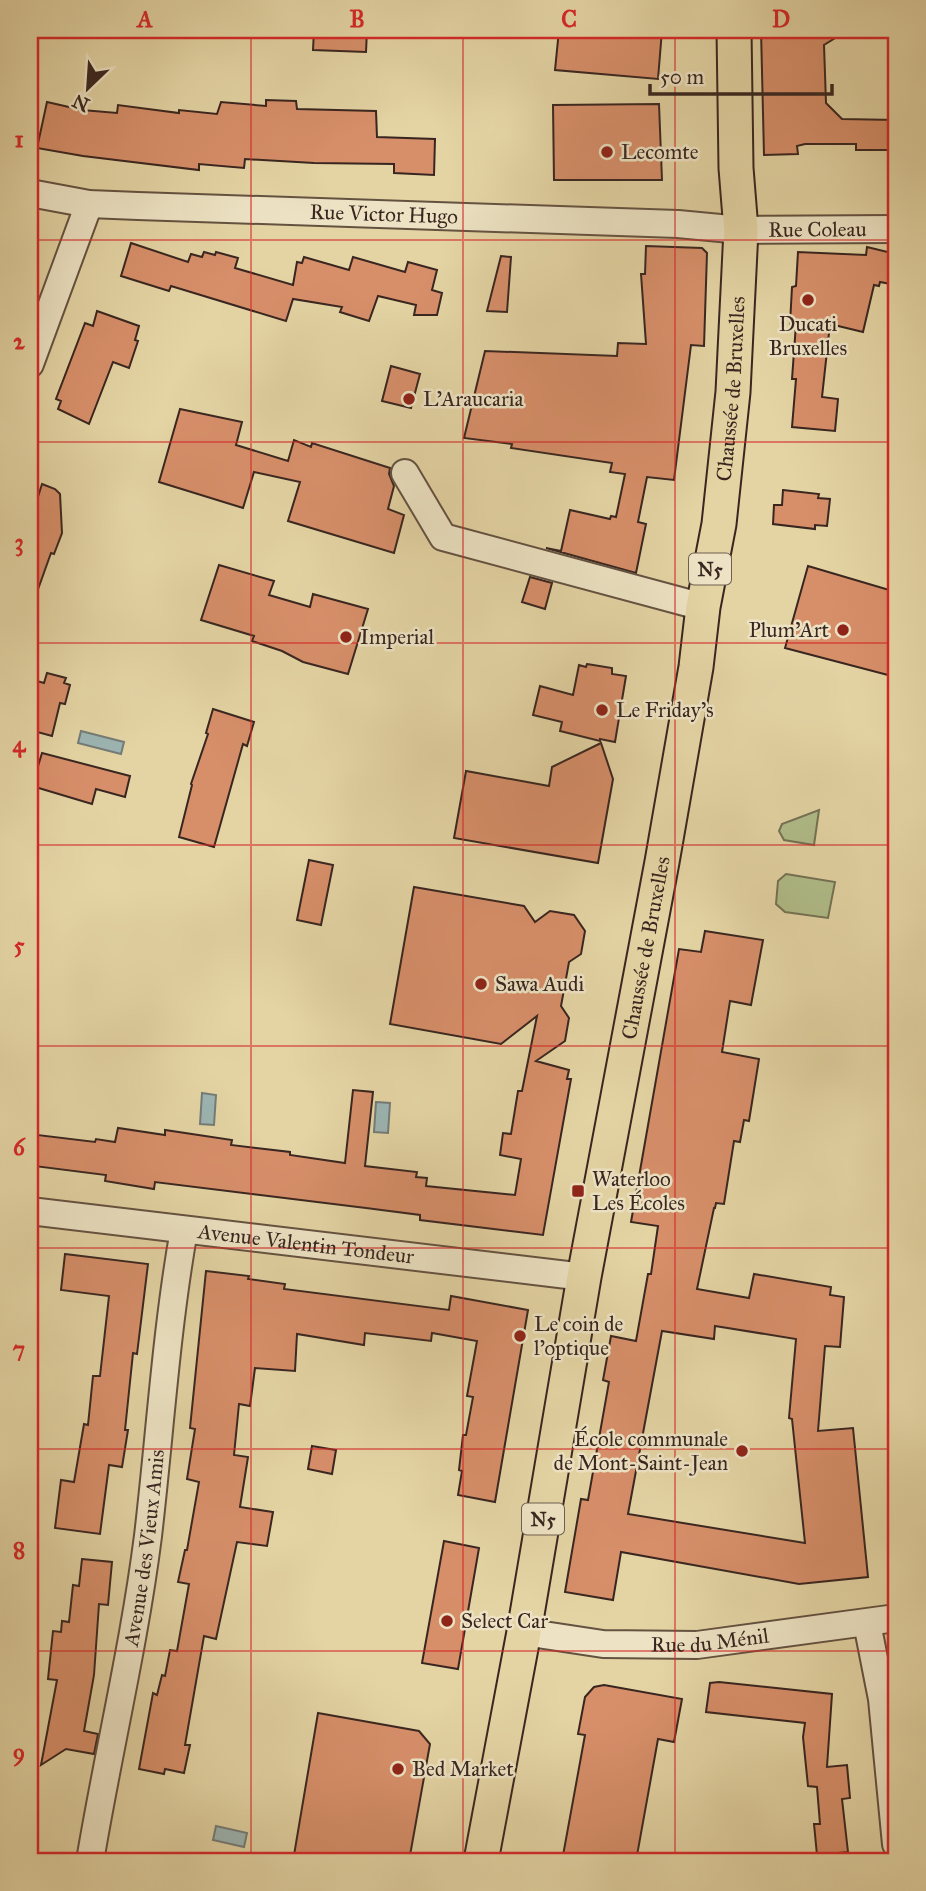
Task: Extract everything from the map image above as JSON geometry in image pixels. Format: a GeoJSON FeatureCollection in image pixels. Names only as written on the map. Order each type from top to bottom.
{"type":"FeatureCollection","features":[{"type":"Feature","properties":{"kind":"main road","name":"Chaussée de Bruxelles"},"geometry":{"type":"LineString","coordinates":[[481,1861],[524,1632],[584,1277],[662,862],[719,524],[733,392],[741,230],[736,168],[734,30]]}},
{"type":"Feature","properties":{"kind":"street","name":"Rue Victor Hugo"},"geometry":{"type":"LineString","coordinates":[[30,194],[89,204],[678,224],[741,230]]}},
{"type":"Feature","properties":{"kind":"street"},"geometry":{"type":"LineString","coordinates":[[30,364],[89,204]]}},
{"type":"Feature","properties":{"kind":"street","name":"Rue Coleau"},"geometry":{"type":"LineString","coordinates":[[741,230],[896,229]]}},
{"type":"Feature","properties":{"kind":"street"},"geometry":{"type":"LineString","coordinates":[[405,473],[443,537],[703,607]]}},
{"type":"Feature","properties":{"kind":"street","name":"Avenue Valentin Tondeur"},"geometry":{"type":"LineString","coordinates":[[30,1211],[584,1277]]}},
{"type":"Feature","properties":{"kind":"street","name":"Avenue des Vieux Amis"},"geometry":{"type":"LineString","coordinates":[[90,1861],[130,1654],[148,1537],[175,1282],[184,1230]]}},
{"type":"Feature","properties":{"kind":"street","name":"Rue du Ménil"},"geometry":{"type":"LineString","coordinates":[[524,1632],[603,1644],[697,1645],[896,1618]]}},
{"type":"Feature","properties":{"kind":"street"},"geometry":{"type":"LineString","coordinates":[[867,1623],[882,1699],[896,1844]]}},
{"type":"Feature","properties":{"kind":"green space"},"geometry":{"type":"Polygon","coordinates":[[[819,810],[814,845],[784,840],[779,831],[782,824],[819,810]]]}},
{"type":"Feature","properties":{"kind":"green space"},"geometry":{"type":"Polygon","coordinates":[[[786,874],[835,882],[828,918],[785,912],[776,904],[778,881],[786,874]]]}},
{"type":"Feature","properties":{"kind":"water"},"geometry":{"type":"Polygon","coordinates":[[[81,731],[124,742],[121,754],[78,743],[81,731]]]}},
{"type":"Feature","properties":{"kind":"water"},"geometry":{"type":"Polygon","coordinates":[[[202,1093],[216,1095],[214,1125],[200,1124],[202,1093]]]}},
{"type":"Feature","properties":{"kind":"water"},"geometry":{"type":"Polygon","coordinates":[[[376,1102],[390,1103],[388,1133],[374,1132],[376,1102]]]}},
{"type":"Feature","properties":{"kind":"water"},"geometry":{"type":"Polygon","coordinates":[[[216,1826],[247,1833],[244,1847],[213,1840],[216,1826]]]}},
{"type":"Feature","properties":{"kind":"building"},"geometry":{"type":"Polygon","coordinates":[[[314,30],[367,30],[366,52],[313,50],[314,30]]]}},
{"type":"Feature","properties":{"kind":"building"},"geometry":{"type":"Polygon","coordinates":[[[559,30],[662,30],[658,79],[555,70],[559,30]]]}},
{"type":"Feature","properties":{"kind":"building"},"geometry":{"type":"Polygon","coordinates":[[[761,30],[848,30],[824,45],[826,103],[842,119],[896,120],[896,150],[856,150],[856,144],[805,144],[797,146],[798,154],[764,155],[761,30]]]}},
{"type":"Feature","properties":{"kind":"building"},"geometry":{"type":"Polygon","coordinates":[[[266,100],[296,101],[297,109],[376,111],[377,137],[435,139],[434,175],[394,173],[394,164],[245,159],[244,168],[199,164],[199,170],[37,148],[47,102],[82,110],[117,113],[118,105],[179,113],[179,110],[217,114],[221,102],[266,106],[266,100]]]}},
{"type":"Feature","properties":{"kind":"building","name":"Lecomte"},"geometry":{"type":"Polygon","coordinates":[[[659,104],[662,180],[554,180],[553,105],[659,104]]]}},
{"type":"Feature","properties":{"kind":"building"},"geometry":{"type":"Polygon","coordinates":[[[131,243],[188,262],[191,254],[202,257],[204,252],[215,255],[216,252],[238,258],[235,268],[293,285],[297,262],[302,263],[304,257],[349,270],[353,257],[405,272],[408,262],[437,270],[432,290],[442,293],[437,315],[414,315],[416,305],[378,296],[369,321],[340,312],[342,307],[293,299],[286,321],[171,286],[169,291],[121,276],[131,243]]]}},
{"type":"Feature","properties":{"kind":"building"},"geometry":{"type":"Polygon","coordinates":[[[646,246],[702,248],[707,253],[704,346],[691,345],[674,480],[647,477],[638,522],[646,524],[636,573],[546,548],[561,551],[570,510],[610,519],[611,516],[616,517],[625,474],[610,472],[612,463],[464,438],[485,351],[617,356],[618,343],[646,344],[641,274],[645,274],[646,246]]]}},
{"type":"Feature","properties":{"kind":"building"},"geometry":{"type":"Polygon","coordinates":[[[867,247],[896,254],[896,285],[880,282],[879,286],[874,285],[863,332],[830,324],[822,397],[838,399],[835,431],[792,427],[796,379],[792,379],[796,324],[790,324],[798,252],[866,255],[867,247]]]}},
{"type":"Feature","properties":{"kind":"building"},"geometry":{"type":"Polygon","coordinates":[[[501,256],[511,257],[507,312],[487,311],[501,256]]]}},
{"type":"Feature","properties":{"kind":"building"},"geometry":{"type":"Polygon","coordinates":[[[97,311],[139,326],[135,340],[138,341],[129,368],[113,362],[89,424],[58,409],[61,401],[56,399],[85,323],[93,326],[97,311]]]}},
{"type":"Feature","properties":{"kind":"building"},"geometry":{"type":"Polygon","coordinates":[[[391,366],[420,374],[411,408],[382,401],[391,366]]]}},
{"type":"Feature","properties":{"kind":"building"},"geometry":{"type":"Polygon","coordinates":[[[180,409],[242,422],[236,445],[288,461],[294,440],[311,447],[312,443],[390,468],[389,474],[394,486],[388,509],[404,515],[394,553],[288,521],[300,482],[254,472],[243,508],[159,482],[180,409]]]}},
{"type":"Feature","properties":{"kind":"building"},"geometry":{"type":"Polygon","coordinates":[[[42,484],[60,494],[62,533],[54,554],[51,553],[32,606],[30,498],[37,500],[42,484]]]}},
{"type":"Feature","properties":{"kind":"building"},"geometry":{"type":"Polygon","coordinates":[[[783,490],[819,494],[818,498],[830,499],[827,526],[815,525],[815,529],[773,524],[774,505],[782,505],[783,490]]]}},
{"type":"Feature","properties":{"kind":"building"},"geometry":{"type":"Polygon","coordinates":[[[219,565],[274,581],[269,595],[310,607],[313,594],[368,609],[348,674],[303,662],[282,651],[252,641],[254,636],[201,620],[219,565]]]}},
{"type":"Feature","properties":{"kind":"building","name":"Plum'Art"},"geometry":{"type":"Polygon","coordinates":[[[808,566],[896,592],[896,645],[888,675],[785,648],[808,566]]]}},
{"type":"Feature","properties":{"kind":"building"},"geometry":{"type":"Polygon","coordinates":[[[530,577],[552,583],[545,609],[522,602],[530,577]]]}},
{"type":"Feature","properties":{"kind":"building","name":"Le Friday's"},"geometry":{"type":"Polygon","coordinates":[[[587,664],[612,668],[612,674],[626,676],[615,742],[560,731],[562,722],[533,715],[540,686],[573,695],[579,665],[586,667],[587,664]]]}},
{"type":"Feature","properties":{"kind":"building"},"geometry":{"type":"Polygon","coordinates":[[[47,673],[66,678],[64,683],[70,685],[65,704],[60,703],[52,736],[30,730],[30,679],[44,683],[47,673]]]}},
{"type":"Feature","properties":{"kind":"building"},"geometry":{"type":"Polygon","coordinates":[[[213,709],[254,722],[247,746],[243,744],[214,847],[179,837],[213,709]]]}},
{"type":"Feature","properties":{"kind":"building"},"geometry":{"type":"Polygon","coordinates":[[[601,743],[613,779],[598,863],[454,838],[466,771],[549,786],[552,767],[601,743]]]}},
{"type":"Feature","properties":{"kind":"building"},"geometry":{"type":"Polygon","coordinates":[[[42,753],[130,776],[125,797],[96,789],[92,804],[32,786],[42,753]]]}},
{"type":"Feature","properties":{"kind":"building"},"geometry":{"type":"Polygon","coordinates":[[[309,860],[333,865],[321,925],[297,920],[309,860]]]}},
{"type":"Feature","properties":{"kind":"building"},"geometry":{"type":"Polygon","coordinates":[[[414,887],[524,906],[535,922],[550,911],[574,915],[585,931],[581,954],[569,962],[561,1006],[569,1018],[565,1041],[536,1061],[569,1070],[567,1079],[571,1079],[543,1235],[420,1220],[420,1215],[155,1182],[154,1189],[105,1181],[106,1175],[34,1166],[38,1135],[115,1142],[118,1128],[165,1135],[165,1130],[232,1140],[231,1145],[290,1152],[290,1155],[345,1163],[353,1090],[373,1092],[365,1166],[417,1172],[416,1177],[427,1178],[426,1186],[515,1195],[521,1159],[500,1155],[503,1133],[511,1134],[518,1091],[522,1091],[537,1016],[501,1044],[390,1024],[414,887]]]}},
{"type":"Feature","properties":{"kind":"building"},"geometry":{"type":"Polygon","coordinates":[[[705,931],[763,940],[751,1005],[730,1001],[722,1052],[759,1059],[749,1121],[744,1120],[740,1142],[734,1141],[724,1204],[716,1203],[714,1208],[697,1289],[749,1298],[754,1274],[831,1287],[830,1295],[844,1297],[840,1347],[825,1346],[818,1431],[853,1428],[868,1577],[799,1584],[621,1552],[613,1600],[565,1592],[581,1499],[588,1500],[609,1382],[603,1380],[611,1336],[636,1341],[648,1274],[651,1274],[658,1226],[631,1222],[679,949],[701,952],[705,931]],[[715,1326],[714,1339],[662,1331],[628,1514],[805,1543],[792,1419],[789,1418],[796,1339],[715,1326]]]}},
{"type":"Feature","properties":{"kind":"building"},"geometry":{"type":"Polygon","coordinates":[[[65,1254],[148,1264],[137,1354],[133,1353],[125,1430],[128,1430],[122,1467],[109,1465],[100,1534],[55,1528],[61,1480],[74,1482],[84,1424],[88,1425],[93,1376],[100,1376],[109,1296],[61,1290],[65,1254]]]}},
{"type":"Feature","properties":{"kind":"building"},"geometry":{"type":"Polygon","coordinates":[[[206,1271],[285,1284],[284,1289],[449,1310],[451,1296],[528,1310],[495,1502],[458,1495],[463,1435],[466,1435],[473,1397],[467,1396],[477,1341],[432,1333],[431,1341],[365,1333],[364,1345],[297,1334],[295,1371],[255,1368],[250,1406],[239,1404],[234,1455],[248,1457],[240,1507],[273,1512],[267,1546],[237,1542],[216,1639],[204,1636],[185,1745],[190,1745],[184,1773],[165,1769],[164,1774],[139,1769],[153,1693],[157,1695],[162,1675],[165,1676],[170,1650],[177,1651],[189,1584],[178,1582],[187,1550],[199,1482],[187,1479],[195,1429],[190,1428],[206,1271]]]}},
{"type":"Feature","properties":{"kind":"building"},"geometry":{"type":"Polygon","coordinates":[[[312,1446],[336,1450],[332,1474],[308,1469],[312,1446]]]}},
{"type":"Feature","properties":{"kind":"building"},"geometry":{"type":"Polygon","coordinates":[[[444,1541],[479,1548],[458,1669],[422,1663],[444,1541]]]}},
{"type":"Feature","properties":{"kind":"building"},"geometry":{"type":"Polygon","coordinates":[[[82,1559],[112,1562],[108,1605],[99,1604],[94,1675],[84,1731],[98,1734],[94,1754],[66,1749],[41,1765],[57,1680],[48,1679],[53,1631],[61,1632],[62,1621],[69,1622],[73,1585],[79,1586],[82,1559]]]}},
{"type":"Feature","properties":{"kind":"building"},"geometry":{"type":"Polygon","coordinates":[[[710,1683],[832,1694],[827,1767],[847,1765],[850,1798],[842,1799],[848,1852],[817,1855],[814,1824],[820,1824],[817,1787],[808,1786],[803,1737],[805,1723],[706,1712],[710,1683]]]}},
{"type":"Feature","properties":{"kind":"building"},"geometry":{"type":"Polygon","coordinates":[[[604,1685],[682,1699],[674,1742],[658,1739],[636,1861],[562,1861],[585,1735],[578,1734],[585,1697],[594,1687],[604,1685]]]}},
{"type":"Feature","properties":{"kind":"building"},"geometry":{"type":"Polygon","coordinates":[[[318,1713],[419,1731],[430,1744],[409,1861],[293,1861],[318,1713]]]}},
{"type":"Feature","properties":{"kind":"place","name":"Lecomte"},"geometry":{"type":"Point","coordinates":[607,152]}},
{"type":"Feature","properties":{"kind":"place","name":"Ducati Bruxelles"},"geometry":{"type":"Point","coordinates":[808,300]}},
{"type":"Feature","properties":{"kind":"place","name":"L'Araucaria"},"geometry":{"type":"Point","coordinates":[409,399]}},
{"type":"Feature","properties":{"kind":"place","name":"Plum'Art"},"geometry":{"type":"Point","coordinates":[843,630]}},
{"type":"Feature","properties":{"kind":"place","name":"Imperial"},"geometry":{"type":"Point","coordinates":[346,637]}},
{"type":"Feature","properties":{"kind":"place","name":"Le Friday's"},"geometry":{"type":"Point","coordinates":[602,710]}},
{"type":"Feature","properties":{"kind":"place","name":"Sawa Audi"},"geometry":{"type":"Point","coordinates":[481,984]}},
{"type":"Feature","properties":{"kind":"place","name":"Waterloo Les Écoles"},"geometry":{"type":"Point","coordinates":[578,1191]}},
{"type":"Feature","properties":{"kind":"place","name":"Le coin de l'optique"},"geometry":{"type":"Point","coordinates":[520,1336]}},
{"type":"Feature","properties":{"kind":"place","name":"École communale de Mont-Saint-Jean"},"geometry":{"type":"Point","coordinates":[742,1451]}},
{"type":"Feature","properties":{"kind":"place","name":"Select Car"},"geometry":{"type":"Point","coordinates":[447,1621]}},
{"type":"Feature","properties":{"kind":"place","name":"Bed Market"},"geometry":{"type":"Point","coordinates":[398,1769]}}]}
